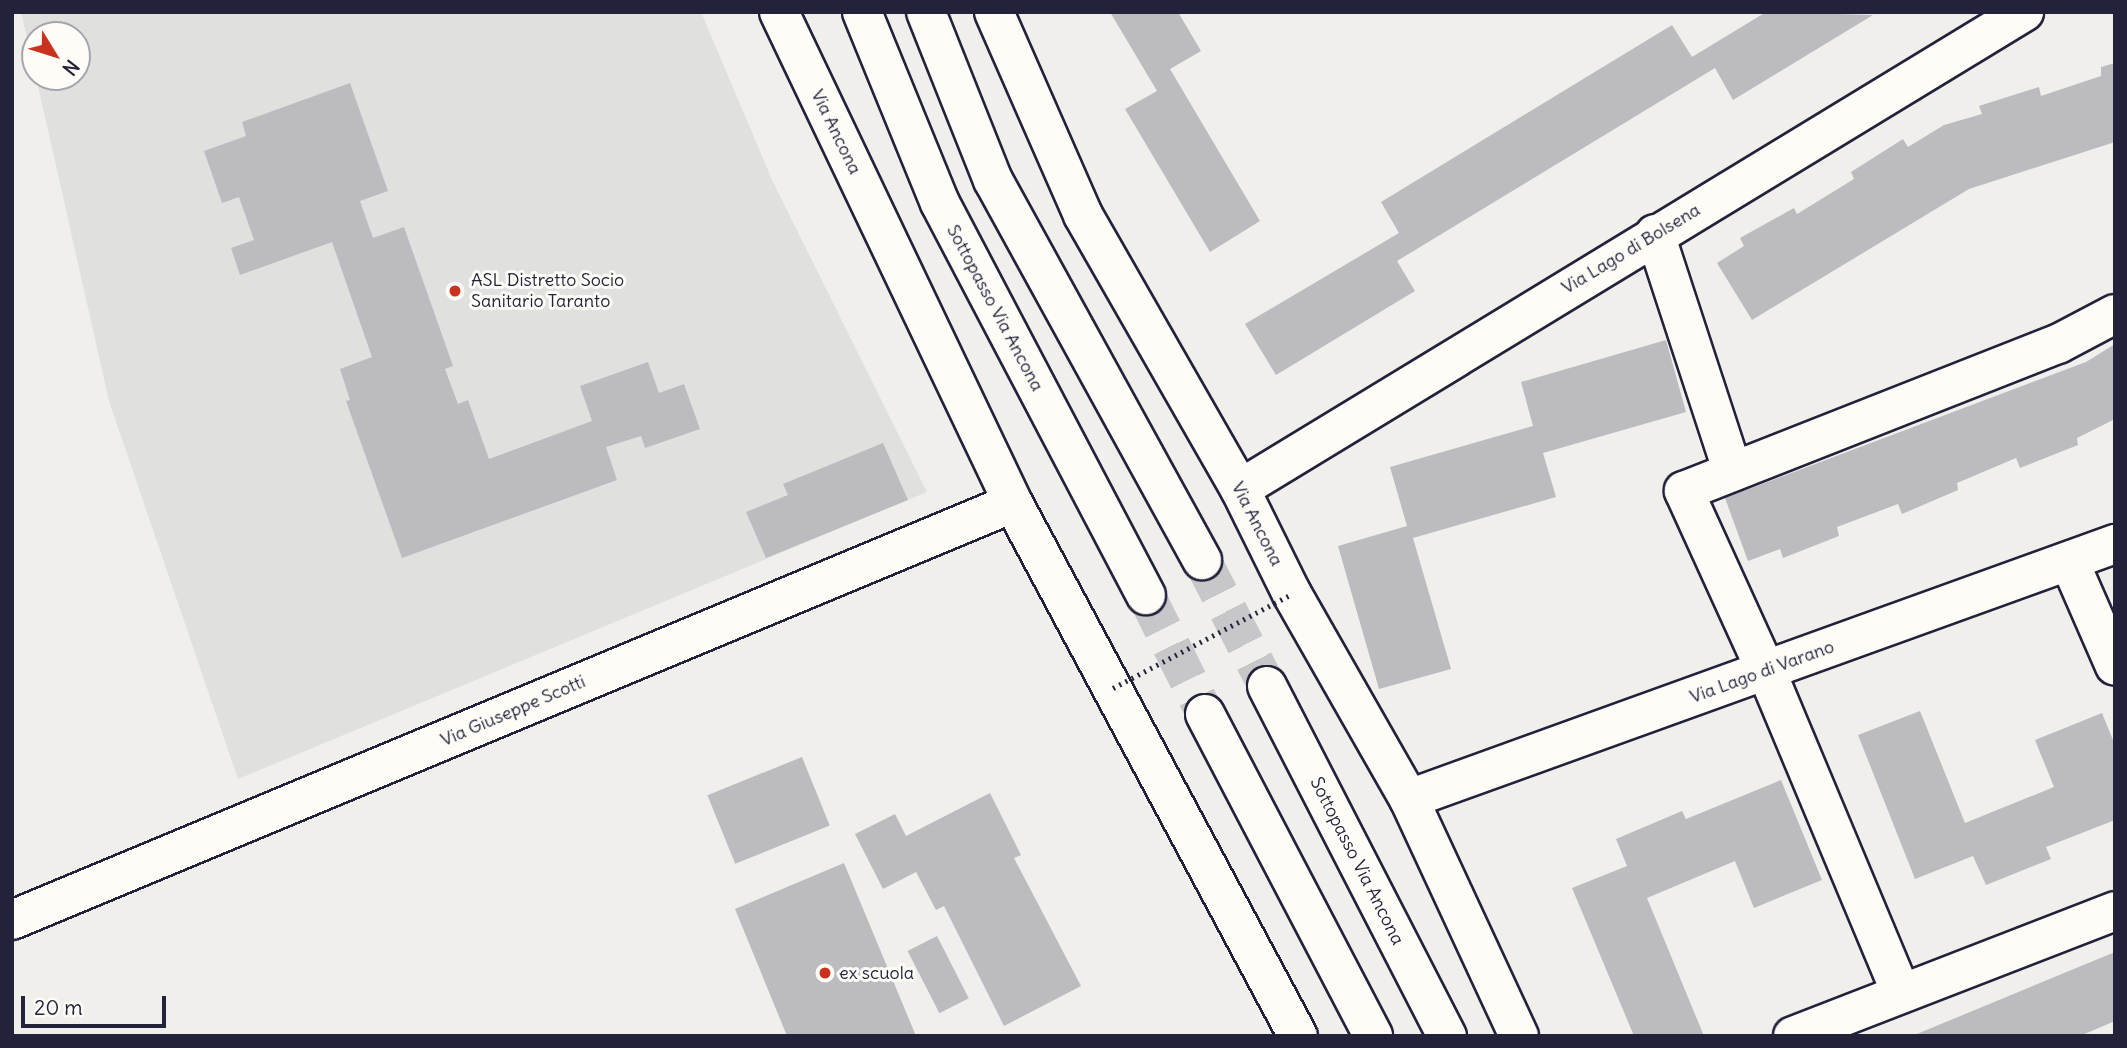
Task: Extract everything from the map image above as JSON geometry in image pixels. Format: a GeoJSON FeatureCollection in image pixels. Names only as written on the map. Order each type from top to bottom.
{"type":"FeatureCollection","features":[{"type":"Feature","properties":{"kind":"street","name":"Via Ancona"},"geometry":{"type":"LineString","coordinates":[[779,12],[1013,503],[1298,1036]]}},
{"type":"Feature","properties":{"kind":"street","name":"Sottopasso Via Ancona"},"geometry":{"type":"LineString","coordinates":[[862,12],[940,204],[1146,595]]}},
{"type":"Feature","properties":{"kind":"street"},"geometry":{"type":"LineString","coordinates":[[926,12],[993,180],[1202,560]]}},
{"type":"Feature","properties":{"kind":"street","name":"Via Ancona"},"geometry":{"type":"LineString","coordinates":[[994,12],[1083,215],[1240,489],[1292,594],[1409,799],[1519,1036]]}},
{"type":"Feature","properties":{"kind":"street","name":"Via Lago di Bolsena"},"geometry":{"type":"LineString","coordinates":[[1240,489],[1655,234],[2024,12]]}},
{"type":"Feature","properties":{"kind":"street"},"geometry":{"type":"LineString","coordinates":[[1655,234],[1733,472]]}},
{"type":"Feature","properties":{"kind":"street"},"geometry":{"type":"LineString","coordinates":[[1901,993],[1766,671],[1684,491],[2058,344],[2115,314]]}},
{"type":"Feature","properties":{"kind":"street","name":"Via Giuseppe Scotti"},"geometry":{"type":"LineString","coordinates":[[12,920],[1013,503]]}},
{"type":"Feature","properties":{"kind":"street","name":"Via Lago di Varano"},"geometry":{"type":"LineString","coordinates":[[1409,799],[2070,563],[2115,544]]}},
{"type":"Feature","properties":{"kind":"street"},"geometry":{"type":"LineString","coordinates":[[2070,563],[2115,666]]}},
{"type":"Feature","properties":{"kind":"street","name":"Sottopasso Via Ancona"},"geometry":{"type":"LineString","coordinates":[[1267,686],[1447,1036]]}},
{"type":"Feature","properties":{"kind":"street"},"geometry":{"type":"LineString","coordinates":[[1205,714],[1373,1036]]}},
{"type":"Feature","properties":{"kind":"street"},"geometry":{"type":"LineString","coordinates":[[1793,1036],[2115,911]]}},
{"type":"Feature","properties":{"kind":"path"},"geometry":{"type":"LineString","coordinates":[[1113,688],[1292,594]]}},
{"type":"Feature","properties":{"kind":"shaded area","name":"ASL Distretto Socio Sanitario Taranto"},"geometry":{"type":"Polygon","coordinates":[[[21,12],[701,12],[773,182],[927,492],[238,779],[109,401],[39,91],[91,91],[91,21],[23,21],[21,12]]]}},
{"type":"Feature","properties":{"kind":"building"},"geometry":{"type":"Polygon","coordinates":[[[1110,12],[1178,12],[1201,51],[1170,69],[1260,221],[1210,252],[1125,109],[1157,91],[1110,12]]]}},
{"type":"Feature","properties":{"kind":"building"},"geometry":{"type":"Polygon","coordinates":[[[1766,12],[1873,15],[1733,100],[1715,68],[1397,261],[1415,291],[1276,375],[1245,324],[1399,233],[1381,202],[1672,25],[1692,57],[1766,12]]]}},
{"type":"Feature","properties":{"kind":"building"},"geometry":{"type":"Polygon","coordinates":[[[2115,63],[2115,142],[1969,189],[1752,320],[1717,263],[1744,246],[1740,238],[1794,208],[1797,214],[1854,179],[1851,172],[1903,139],[1908,147],[1944,125],[1982,114],[1979,106],[2039,87],[2041,96],[2101,76],[2101,67],[2115,63]]]}},
{"type":"Feature","properties":{"kind":"building"},"geometry":{"type":"Polygon","coordinates":[[[350,83],[388,191],[360,201],[373,238],[404,227],[453,366],[445,369],[458,404],[468,400],[489,459],[592,421],[580,386],[648,362],[659,393],[684,384],[700,429],[645,448],[641,436],[606,447],[617,480],[402,558],[346,401],[350,400],[340,369],[372,357],[332,242],[240,275],[231,248],[254,240],[239,197],[222,203],[204,151],[246,136],[242,122],[350,83]]]}},
{"type":"Feature","properties":{"kind":"building"},"geometry":{"type":"Polygon","coordinates":[[[1666,340],[1686,412],[1543,453],[1556,497],[1413,538],[1451,669],[1379,689],[1338,546],[1407,526],[1390,467],[1533,426],[1521,382],[1666,340]]]}},
{"type":"Feature","properties":{"kind":"building"},"geometry":{"type":"Polygon","coordinates":[[[2115,344],[2115,419],[2077,438],[2078,445],[2020,468],[2016,458],[1957,483],[1958,490],[1902,514],[1898,504],[1837,527],[1839,536],[1783,558],[1780,549],[1748,561],[1725,498],[2086,362],[2115,344]]]}},
{"type":"Feature","properties":{"kind":"building"},"geometry":{"type":"Polygon","coordinates":[[[883,443],[908,500],[766,558],[746,512],[788,495],[783,484],[883,443]]]}},
{"type":"Feature","properties":{"kind":"building"},"geometry":{"type":"Polygon","coordinates":[[[1920,711],[1965,823],[2054,787],[2035,740],[2102,713],[2115,745],[2115,820],[2046,847],[2051,859],[1986,885],[1973,856],[1915,879],[1858,735],[1920,711]]]}},
{"type":"Feature","properties":{"kind":"building"},"geometry":{"type":"Polygon","coordinates":[[[802,757],[830,826],[735,864],[707,795],[802,757]]]}},
{"type":"Feature","properties":{"kind":"building"},"geometry":{"type":"Polygon","coordinates":[[[1781,780],[1822,880],[1754,908],[1735,861],[1647,898],[1704,1036],[1634,1036],[1572,888],[1627,866],[1616,839],[1682,811],[1686,819],[1781,780]]]}},
{"type":"Feature","properties":{"kind":"building"},"geometry":{"type":"Polygon","coordinates":[[[990,793],[1021,855],[1014,858],[1081,986],[1004,1026],[944,906],[936,910],[916,872],[883,889],[855,834],[895,814],[906,836],[990,793]]]}},
{"type":"Feature","properties":{"kind":"building","name":"ex scuola"},"geometry":{"type":"Polygon","coordinates":[[[844,863],[916,1036],[787,1036],[735,909],[844,863]]]}},
{"type":"Feature","properties":{"kind":"building"},"geometry":{"type":"Polygon","coordinates":[[[937,936],[969,998],[939,1013],[908,951],[937,936]]]}},
{"type":"Feature","properties":{"kind":"building"},"geometry":{"type":"Polygon","coordinates":[[[2115,952],[2115,1021],[2080,1036],[1912,1036],[2115,952]]]}},
{"type":"Feature","properties":{"kind":"tunnel"},"geometry":{"type":"LineString","coordinates":[[1202,560],[1267,686]]}},
{"type":"Feature","properties":{"kind":"tunnel"},"geometry":{"type":"LineString","coordinates":[[1146,595],[1205,714]]}},
{"type":"Feature","properties":{"kind":"place","name":"ASL Distretto Socio Sanitario Taranto"},"geometry":{"type":"Point","coordinates":[455,291]}},
{"type":"Feature","properties":{"kind":"place","name":"ex scuola"},"geometry":{"type":"Point","coordinates":[825,973]}}]}
